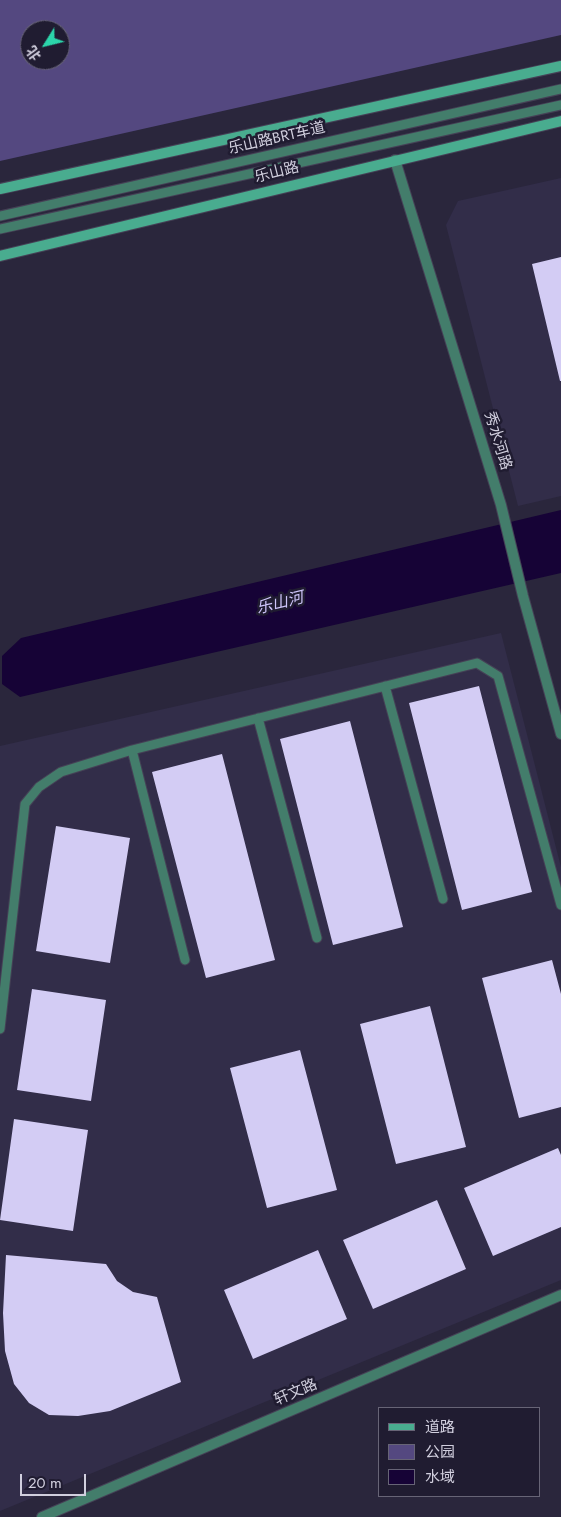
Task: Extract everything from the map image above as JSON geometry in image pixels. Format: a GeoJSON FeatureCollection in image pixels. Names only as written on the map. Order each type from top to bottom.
{"type":"FeatureCollection","features":[{"type":"Feature","properties":{"kind":"main road"},"geometry":{"type":"LineString","coordinates":[[0,189],[561,66]]}},
{"type":"Feature","properties":{"kind":"main road","name":"乐山路"},"geometry":{"type":"LineString","coordinates":[[0,256],[561,121]]}},
{"type":"Feature","properties":{"kind":"street","name":"秀水河路"},"geometry":{"type":"LineString","coordinates":[[395,160],[501,504],[523,596],[561,734]]}},
{"type":"Feature","properties":{"kind":"street","name":"轩文路"},"geometry":{"type":"LineString","coordinates":[[42,1517],[561,1295]]}},
{"type":"Feature","properties":{"kind":"lane","name":"乐山路BRT车道"},"geometry":{"type":"LineString","coordinates":[[0,216],[561,89]]}},
{"type":"Feature","properties":{"kind":"lane","name":"乐山路BRT车道"},"geometry":{"type":"LineString","coordinates":[[0,229],[561,105]]}},
{"type":"Feature","properties":{"kind":"lane"},"geometry":{"type":"LineString","coordinates":[[0,1029],[25,804],[39,787],[61,772],[132,750],[478,663],[498,676],[561,905]]}},
{"type":"Feature","properties":{"kind":"lane"},"geometry":{"type":"LineString","coordinates":[[385,686],[443,899]]}},
{"type":"Feature","properties":{"kind":"lane"},"geometry":{"type":"LineString","coordinates":[[258,718],[317,938]]}},
{"type":"Feature","properties":{"kind":"lane"},"geometry":{"type":"LineString","coordinates":[[132,750],[186,960]]}},
{"type":"Feature","properties":{"kind":"shaded area"},"geometry":{"type":"Polygon","coordinates":[[[561,178],[561,496],[518,506],[446,225],[458,201],[561,178]]]}},
{"type":"Feature","properties":{"kind":"shaded area"},"geometry":{"type":"Polygon","coordinates":[[[501,633],[561,867],[561,1280],[0,1511],[0,746],[501,633]]]}},
{"type":"Feature","properties":{"kind":"green space"},"geometry":{"type":"Polygon","coordinates":[[[0,0],[561,0],[561,35],[0,161],[0,0]]]}},
{"type":"Feature","properties":{"kind":"water","name":"乐山河"},"geometry":{"type":"Polygon","coordinates":[[[561,510],[561,573],[20,697],[2,684],[2,656],[21,638],[561,510]]]}},
{"type":"Feature","properties":{"kind":"building"},"geometry":{"type":"Polygon","coordinates":[[[561,257],[561,381],[560,381],[532,264],[561,257]]]}},
{"type":"Feature","properties":{"kind":"building"},"geometry":{"type":"Polygon","coordinates":[[[479,686],[532,892],[462,910],[409,703],[479,686]]]}},
{"type":"Feature","properties":{"kind":"building"},"geometry":{"type":"Polygon","coordinates":[[[350,721],[403,927],[333,945],[280,739],[350,721]]]}},
{"type":"Feature","properties":{"kind":"building"},"geometry":{"type":"Polygon","coordinates":[[[222,754],[275,960],[206,978],[152,772],[222,754]]]}},
{"type":"Feature","properties":{"kind":"building"},"geometry":{"type":"Polygon","coordinates":[[[56,826],[130,838],[110,963],[36,951],[56,826]]]}},
{"type":"Feature","properties":{"kind":"building"},"geometry":{"type":"Polygon","coordinates":[[[552,960],[561,994],[561,1107],[519,1118],[482,978],[552,960]]]}},
{"type":"Feature","properties":{"kind":"building"},"geometry":{"type":"Polygon","coordinates":[[[32,989],[106,1000],[91,1101],[17,1090],[32,989]]]}},
{"type":"Feature","properties":{"kind":"building"},"geometry":{"type":"Polygon","coordinates":[[[430,1006],[466,1147],[396,1164],[360,1024],[430,1006]]]}},
{"type":"Feature","properties":{"kind":"building"},"geometry":{"type":"Polygon","coordinates":[[[300,1050],[337,1190],[267,1208],[230,1068],[300,1050]]]}},
{"type":"Feature","properties":{"kind":"building"},"geometry":{"type":"Polygon","coordinates":[[[14,1119],[88,1130],[73,1231],[0,1220],[14,1119]]]}},
{"type":"Feature","properties":{"kind":"building"},"geometry":{"type":"Polygon","coordinates":[[[558,1148],[561,1155],[561,1227],[493,1256],[464,1188],[558,1148]]]}},
{"type":"Feature","properties":{"kind":"building"},"geometry":{"type":"Polygon","coordinates":[[[437,1200],[466,1269],[373,1309],[343,1240],[437,1200]]]}},
{"type":"Feature","properties":{"kind":"building"},"geometry":{"type":"Polygon","coordinates":[[[318,1250],[347,1319],[253,1359],[224,1290],[318,1250]]]}},
{"type":"Feature","properties":{"kind":"building"},"geometry":{"type":"Polygon","coordinates":[[[6,1255],[106,1264],[117,1281],[133,1292],[157,1297],[181,1382],[110,1411],[78,1416],[49,1415],[29,1403],[14,1384],[5,1351],[3,1313],[6,1255]]]}}]}
